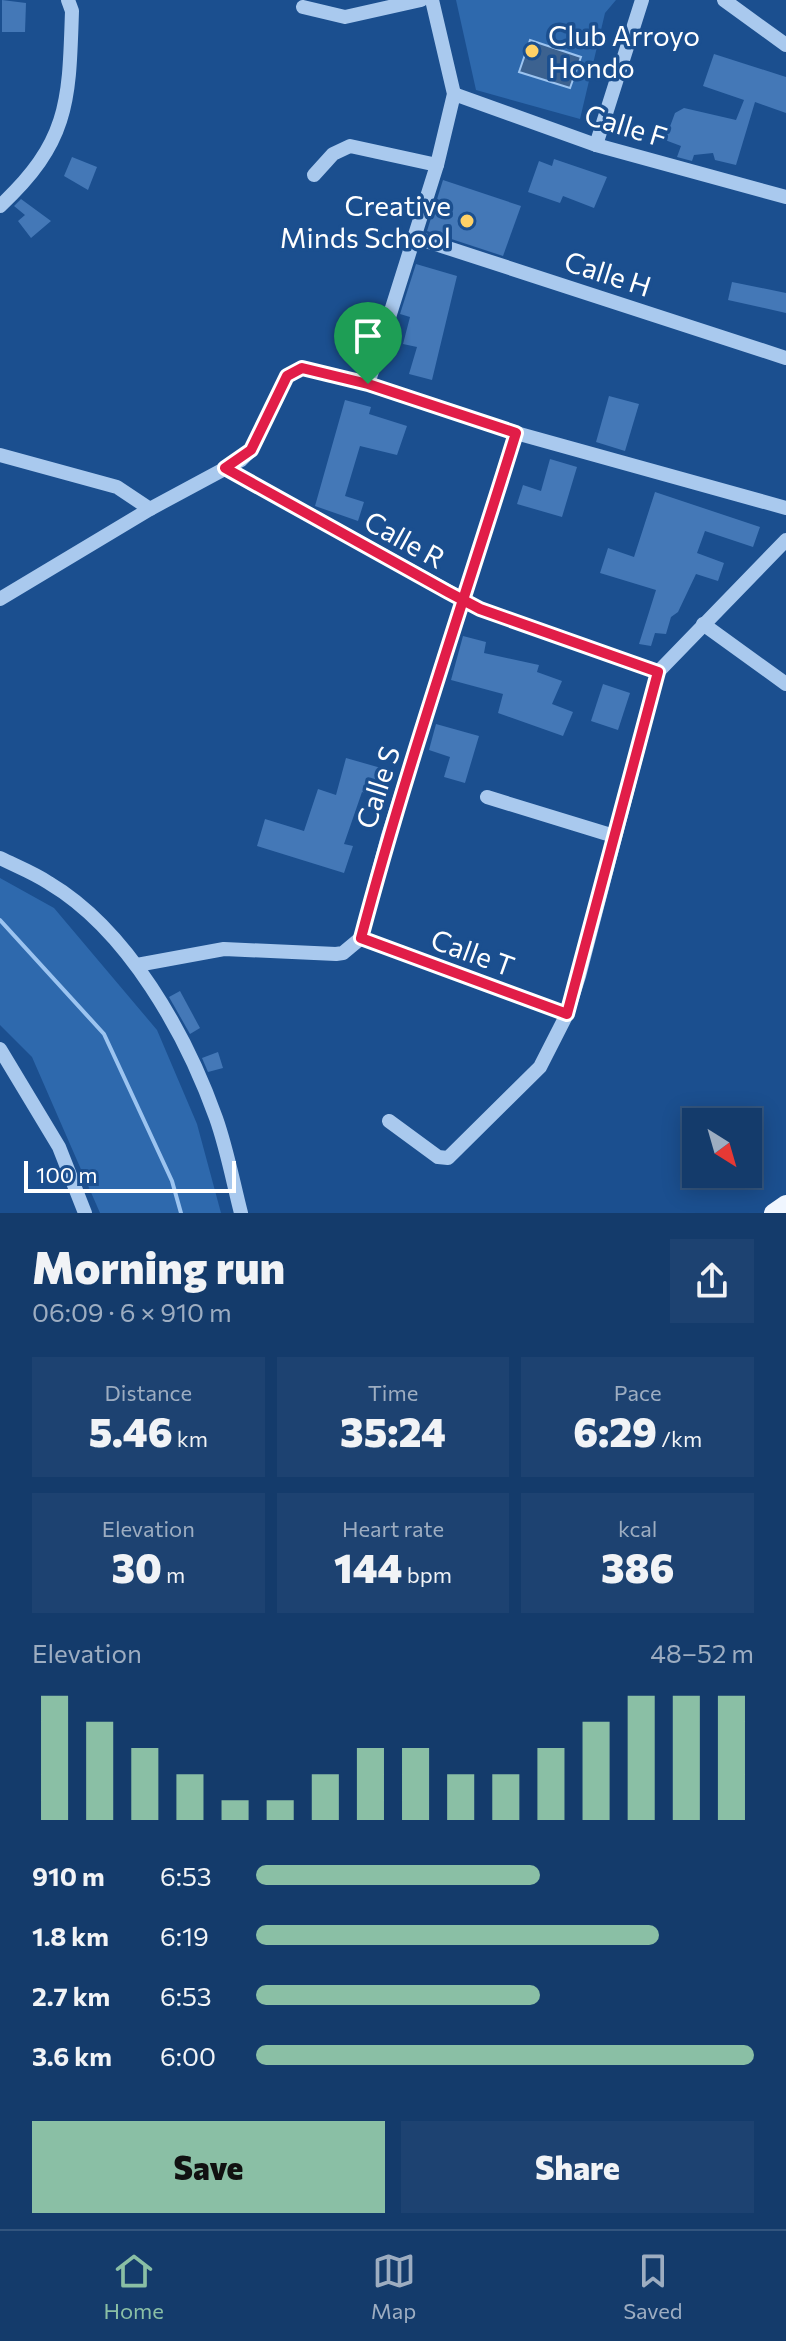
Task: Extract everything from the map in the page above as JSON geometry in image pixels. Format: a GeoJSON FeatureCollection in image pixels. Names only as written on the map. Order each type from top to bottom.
{"type":"FeatureCollection","features":[{"type":"Feature","properties":{"kind":"main road"},"geometry":{"type":"LineString","coordinates":[[773,1213],[786,1204]]}},
{"type":"Feature","properties":{"kind":"street"},"geometry":{"type":"LineString","coordinates":[[0,206],[27,181],[46,157],[60,126],[69,90],[72,11],[68,0]]}},
{"type":"Feature","properties":{"kind":"street"},"geometry":{"type":"LineString","coordinates":[[303,7],[345,17],[421,0]]}},
{"type":"Feature","properties":{"kind":"street"},"geometry":{"type":"LineString","coordinates":[[368,384],[437,165],[454,94],[432,0]]}},
{"type":"Feature","properties":{"kind":"street"},"geometry":{"type":"LineString","coordinates":[[596,145],[642,0]]}},
{"type":"Feature","properties":{"kind":"street"},"geometry":{"type":"LineString","coordinates":[[724,0],[786,45]]}},
{"type":"Feature","properties":{"kind":"street","name":"Calle F"},"geometry":{"type":"LineString","coordinates":[[454,94],[596,145],[786,197]]}},
{"type":"Feature","properties":{"kind":"street"},"geometry":{"type":"LineString","coordinates":[[314,175],[333,154],[350,146],[437,165]]}},
{"type":"Feature","properties":{"kind":"street","name":"Calle H"},"geometry":{"type":"LineString","coordinates":[[414,237],[786,358]]}},
{"type":"Feature","properties":{"kind":"street"},"geometry":{"type":"LineString","coordinates":[[0,599],[251,450],[287,376],[302,368],[368,384],[516,433],[786,508]]}},
{"type":"Feature","properties":{"kind":"street","name":"Calle S"},"geometry":{"type":"LineString","coordinates":[[361,938],[388,836],[516,433]]}},
{"type":"Feature","properties":{"kind":"street"},"geometry":{"type":"LineString","coordinates":[[0,455],[117,487],[150,509]]}},
{"type":"Feature","properties":{"kind":"street","name":"Calle R"},"geometry":{"type":"LineString","coordinates":[[225,468],[464,601],[658,672]]}},
{"type":"Feature","properties":{"kind":"street"},"geometry":{"type":"LineString","coordinates":[[389,1121],[438,1157],[448,1158],[540,1067],[567,1014],[658,672],[786,540]]}},
{"type":"Feature","properties":{"kind":"street"},"geometry":{"type":"LineString","coordinates":[[703,624],[786,684]]}},
{"type":"Feature","properties":{"kind":"street"},"geometry":{"type":"LineString","coordinates":[[487,797],[614,836]]}},
{"type":"Feature","properties":{"kind":"street"},"geometry":{"type":"LineString","coordinates":[[0,858],[51,883],[95,920],[137,965],[170,1019],[216,1118],[241,1213]]}},
{"type":"Feature","properties":{"kind":"street"},"geometry":{"type":"LineString","coordinates":[[137,965],[224,949],[336,954],[361,938]]}},
{"type":"Feature","properties":{"kind":"street","name":"Calle T"},"geometry":{"type":"LineString","coordinates":[[361,938],[567,1014]]}},
{"type":"Feature","properties":{"kind":"street"},"geometry":{"type":"LineString","coordinates":[[0,1049],[59,1147],[85,1213]]}},
{"type":"Feature","properties":{"kind":"shaded area","name":"Club Arroyo Hondo"},"geometry":{"type":"Polygon","coordinates":[[[456,0],[616,0],[605,13],[580,119],[476,90],[456,0]]]}},
{"type":"Feature","properties":{"kind":"shaded area"},"geometry":{"type":"Polygon","coordinates":[[[530,40],[581,57],[570,88],[519,72],[530,40]]]}},
{"type":"Feature","properties":{"kind":"shaded area"},"geometry":{"type":"Polygon","coordinates":[[[0,878],[54,908],[157,1030],[197,1124],[221,1213],[100,1213],[32,1057],[0,1025],[0,878]]]}},
{"type":"Feature","properties":{"kind":"building"},"geometry":{"type":"Polygon","coordinates":[[[2,0],[26,3],[25,32],[2,32],[2,0]]]}},
{"type":"Feature","properties":{"kind":"building"},"geometry":{"type":"Polygon","coordinates":[[[714,54],[786,77],[786,113],[755,102],[736,165],[715,160],[713,153],[694,155],[692,161],[677,157],[681,146],[665,140],[675,113],[684,108],[736,120],[744,100],[703,86],[714,54]]]}},
{"type":"Feature","properties":{"kind":"building"},"geometry":{"type":"Polygon","coordinates":[[[72,157],[97,167],[88,190],[64,176],[72,157]]]}},
{"type":"Feature","properties":{"kind":"building"},"geometry":{"type":"Polygon","coordinates":[[[554,159],[607,177],[594,208],[563,196],[560,203],[528,192],[539,161],[552,166],[554,159]]]}},
{"type":"Feature","properties":{"kind":"building","name":"Creative Minds School"},"geometry":{"type":"Polygon","coordinates":[[[443,180],[521,206],[503,256],[427,231],[443,180]]]}},
{"type":"Feature","properties":{"kind":"building"},"geometry":{"type":"Polygon","coordinates":[[[21,199],[51,221],[31,238],[18,221],[25,215],[14,206],[21,199]]]}},
{"type":"Feature","properties":{"kind":"building"},"geometry":{"type":"Polygon","coordinates":[[[416,264],[457,276],[432,380],[409,374],[417,347],[403,344],[410,317],[400,314],[416,264]]]}},
{"type":"Feature","properties":{"kind":"building"},"geometry":{"type":"Polygon","coordinates":[[[732,282],[786,293],[786,313],[728,300],[732,282]]]}},
{"type":"Feature","properties":{"kind":"building"},"geometry":{"type":"Polygon","coordinates":[[[609,396],[639,404],[625,451],[596,442],[609,396]]]}},
{"type":"Feature","properties":{"kind":"building"},"geometry":{"type":"Polygon","coordinates":[[[345,400],[371,407],[369,414],[407,426],[397,455],[360,446],[345,496],[364,502],[358,521],[315,506],[345,400]]]}},
{"type":"Feature","properties":{"kind":"building"},"geometry":{"type":"Polygon","coordinates":[[[550,459],[577,467],[562,517],[517,504],[523,485],[541,491],[550,459]]]}},
{"type":"Feature","properties":{"kind":"building"},"geometry":{"type":"Polygon","coordinates":[[[655,492],[760,527],[753,547],[705,531],[697,553],[724,563],[718,581],[696,574],[678,612],[671,617],[666,634],[655,633],[651,646],[639,644],[656,590],[600,573],[608,548],[634,557],[655,492]]]}},
{"type":"Feature","properties":{"kind":"building"},"geometry":{"type":"Polygon","coordinates":[[[463,636],[486,642],[484,653],[539,665],[537,672],[562,681],[552,704],[573,712],[563,736],[498,713],[503,694],[451,680],[463,636]]]}},
{"type":"Feature","properties":{"kind":"building"},"geometry":{"type":"Polygon","coordinates":[[[603,684],[630,693],[618,730],[591,721],[603,684]]]}},
{"type":"Feature","properties":{"kind":"building"},"geometry":{"type":"Polygon","coordinates":[[[436,724],[479,736],[465,783],[444,777],[450,757],[429,750],[436,724]]]}},
{"type":"Feature","properties":{"kind":"building"},"geometry":{"type":"Polygon","coordinates":[[[346,758],[388,770],[381,797],[362,792],[344,844],[353,846],[344,873],[257,846],[265,819],[304,831],[318,789],[336,795],[346,758]]]}},
{"type":"Feature","properties":{"kind":"building"},"geometry":{"type":"Polygon","coordinates":[[[180,991],[200,1028],[190,1034],[169,997],[180,991]]]}},
{"type":"Feature","properties":{"kind":"building"},"geometry":{"type":"Polygon","coordinates":[[[218,1052],[223,1068],[208,1072],[202,1058],[218,1052]]]}},
{"type":"Feature","properties":{"kind":"waterway"},"geometry":{"type":"LineString","coordinates":[[0,920],[104,1034],[172,1181],[181,1213]]}},
{"type":"Feature","properties":{"kind":"place","name":"Club Arroyo Hondo"},"geometry":{"type":"Point","coordinates":[532,51]}},
{"type":"Feature","properties":{"kind":"place","name":"Creative Minds School"},"geometry":{"type":"Point","coordinates":[467,221]}},
{"type":"Feature","properties":{"kind":"route"},"geometry":{"type":"LineString","coordinates":[[368,384],[302,368],[294,371],[287,376],[251,450],[241,460],[225,468],[464,601],[480,609],[658,672],[567,1014],[361,938],[388,836],[464,601],[516,433],[368,384]]}}]}
